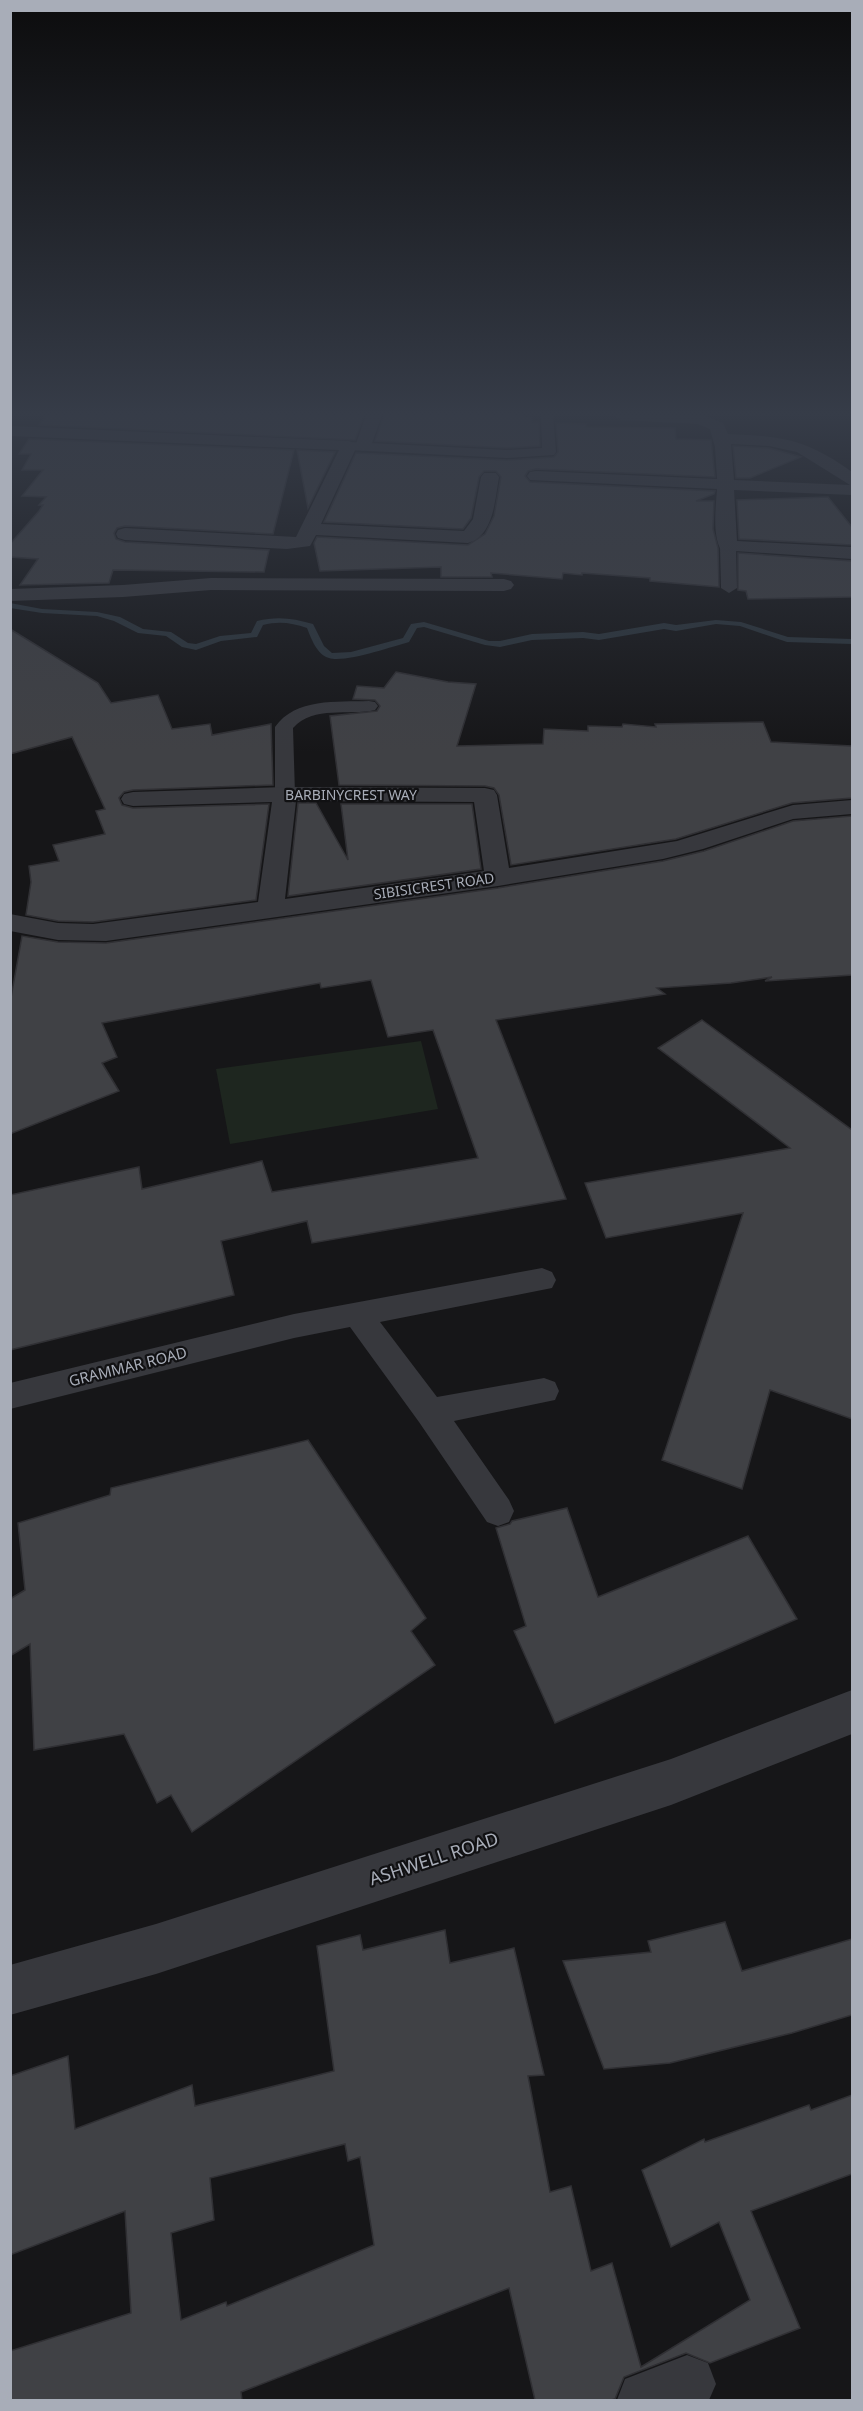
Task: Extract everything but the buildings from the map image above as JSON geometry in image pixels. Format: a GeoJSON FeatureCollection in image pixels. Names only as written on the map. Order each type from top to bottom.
{"type":"FeatureCollection","features":[{"type":"Feature","properties":{"kind":"street"},"geometry":{"type":"LineString","coordinates":[[125,534],[292,544],[303,542],[310,529],[468,537],[476,528]]}},
{"type":"Feature","properties":{"kind":"street"},"geometry":{"type":"LineString","coordinates":[[726,528],[728,546],[852,554]]}},
{"type":"Feature","properties":{"kind":"street"},"geometry":{"type":"LineString","coordinates":[[10,595],[123,591],[211,584],[504,585]]}},
{"type":"Feature","properties":{"kind":"street"},"geometry":{"type":"LineString","coordinates":[[271,909],[285,795]]}},
{"type":"Feature","properties":{"kind":"street","name":"BARBINYCREST WAY"},"geometry":{"type":"LineString","coordinates":[[133,799],[285,795],[484,795],[498,878]]}},
{"type":"Feature","properties":{"kind":"street","name":"SIBISICREST ROAD"},"geometry":{"type":"LineString","coordinates":[[10,922],[46,930],[86,934],[498,878],[698,844],[784,814],[803,810],[852,807]]}},
{"type":"Feature","properties":{"kind":"street","name":"ASHWELL ROAD"},"geometry":{"type":"LineString","coordinates":[[10,1990],[156,1949],[671,1782],[852,1712]]}},
{"type":"Feature","properties":{"kind":"lane"},"geometry":{"type":"LineString","coordinates":[[728,546],[729,588]]}},
{"type":"Feature","properties":{"kind":"lane"},"geometry":{"type":"LineString","coordinates":[[285,795],[284,727],[288,720],[320,709],[369,706]]}},
{"type":"Feature","properties":{"kind":"lane","name":"GRAMMAR ROAD"},"geometry":{"type":"LineString","coordinates":[[10,1396],[246,1337],[542,1280]]}},
{"type":"Feature","properties":{"kind":"lane"},"geometry":{"type":"LineString","coordinates":[[357,1314],[430,1412],[498,1511]]}},
{"type":"Feature","properties":{"kind":"lane"},"geometry":{"type":"LineString","coordinates":[[430,1412],[544,1391]]}},
{"type":"Feature","properties":{"kind":"shaded area"},"geometry":{"type":"Polygon","coordinates":[[[421,1041],[438,1109],[230,1144],[216,1069],[421,1041]]]}},
{"type":"Feature","properties":{"kind":"waterway"},"geometry":{"type":"LineString","coordinates":[[10,605],[42,611],[97,614],[117,619],[141,631],[168,634],[185,645],[196,647],[220,639],[254,635],[260,623],[267,621],[291,621],[310,626],[320,647],[330,656],[351,655],[406,640],[414,626],[424,624],[488,643],[500,644],[532,637],[583,635],[599,637],[664,626],[676,628],[716,622],[741,624],[787,639],[852,642]]}}]}
